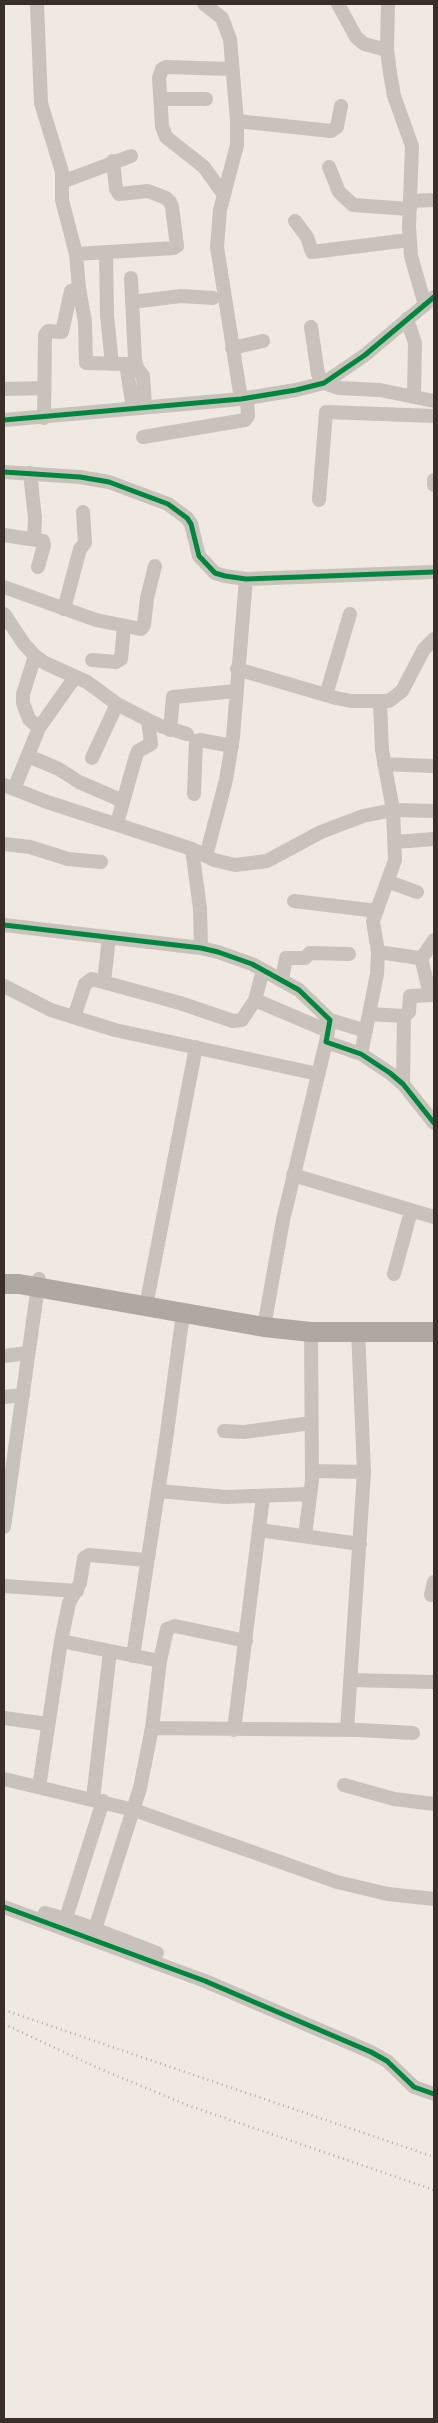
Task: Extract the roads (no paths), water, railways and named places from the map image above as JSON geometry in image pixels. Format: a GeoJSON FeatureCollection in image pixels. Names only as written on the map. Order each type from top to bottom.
{"type":"FeatureCollection","features":[{"type":"Feature","properties":{"kind":"highway"},"geometry":{"type":"LineString","coordinates":[[6,1279],[265,1321],[311,1332],[358,1330],[434,1332]]}},
{"type":"Feature","properties":{"kind":"highway"},"geometry":{"type":"LineString","coordinates":[[147,1301],[183,1313],[265,1321],[434,1321]]}},
{"type":"Feature","properties":{"kind":"street"},"geometry":{"type":"LineString","coordinates":[[37,4],[41,103],[57,152],[65,215],[76,254],[85,322],[86,363],[124,364],[139,407]]}},
{"type":"Feature","properties":{"kind":"street"},"geometry":{"type":"LineString","coordinates":[[143,437],[245,420],[248,416],[232,348],[217,247],[220,210],[236,145],[237,121],[228,28],[222,18],[204,4]]}},
{"type":"Feature","properties":{"kind":"street"},"geometry":{"type":"LineString","coordinates":[[338,4],[356,37],[364,44],[387,50]]}},
{"type":"Feature","properties":{"kind":"street"},"geometry":{"type":"LineString","coordinates":[[4,420],[244,399],[324,383],[366,356],[430,301],[414,272],[409,240],[412,146],[394,96],[387,50],[388,4]]}},
{"type":"Feature","properties":{"kind":"street"},"geometry":{"type":"LineString","coordinates":[[224,195],[204,167],[166,137],[163,131],[160,73],[166,67],[232,69]]}},
{"type":"Feature","properties":{"kind":"street"},"geometry":{"type":"LineString","coordinates":[[161,100],[206,99]]}},
{"type":"Feature","properties":{"kind":"street"},"geometry":{"type":"LineString","coordinates":[[237,121],[331,131],[337,126],[341,106]]}},
{"type":"Feature","properties":{"kind":"street"},"geometry":{"type":"LineString","coordinates":[[62,182],[113,161],[131,156]]}},
{"type":"Feature","properties":{"kind":"street"},"geometry":{"type":"LineString","coordinates":[[76,254],[174,248],[177,246],[170,202],[166,198],[148,191],[119,194],[116,189],[113,161]]}},
{"type":"Feature","properties":{"kind":"street"},"geometry":{"type":"LineString","coordinates":[[329,167],[339,192],[353,205],[362,207],[410,205],[434,200]]}},
{"type":"Feature","properties":{"kind":"street"},"geometry":{"type":"LineString","coordinates":[[295,221],[308,236],[312,252],[409,240]]}},
{"type":"Feature","properties":{"kind":"street"},"geometry":{"type":"LineString","coordinates":[[106,252],[107,315],[112,364]]}},
{"type":"Feature","properties":{"kind":"street"},"geometry":{"type":"LineString","coordinates":[[131,278],[135,360],[137,368],[143,376],[139,407]]}},
{"type":"Feature","properties":{"kind":"street"},"geometry":{"type":"LineString","coordinates":[[44,418],[45,335],[48,331],[62,332],[71,291],[79,288]]}},
{"type":"Feature","properties":{"kind":"street"},"geometry":{"type":"LineString","coordinates":[[132,302],[181,296],[213,298]]}},
{"type":"Feature","properties":{"kind":"street"},"geometry":{"type":"LineString","coordinates":[[407,319],[415,343],[414,396]]}},
{"type":"Feature","properties":{"kind":"street"},"geometry":{"type":"LineString","coordinates":[[312,327],[318,374],[324,383],[340,388],[380,390],[434,401]]}},
{"type":"Feature","properties":{"kind":"street"},"geometry":{"type":"LineString","coordinates":[[232,348],[263,341]]}},
{"type":"Feature","properties":{"kind":"street"},"geometry":{"type":"LineString","coordinates":[[4,389],[44,388]]}},
{"type":"Feature","properties":{"kind":"street"},"geometry":{"type":"LineString","coordinates":[[319,500],[326,412],[434,416]]}},
{"type":"Feature","properties":{"kind":"street"},"geometry":{"type":"LineString","coordinates":[[4,472],[80,476],[109,482],[168,504],[188,518],[199,556],[215,573],[246,579],[434,572]]}},
{"type":"Feature","properties":{"kind":"street"},"geometry":{"type":"LineString","coordinates":[[30,473],[35,518],[34,539]]}},
{"type":"Feature","properties":{"kind":"street"},"geometry":{"type":"LineString","coordinates":[[434,480],[434,485]]}},
{"type":"Feature","properties":{"kind":"street"},"geometry":{"type":"LineString","coordinates":[[64,609],[80,549],[85,543],[84,512]]}},
{"type":"Feature","properties":{"kind":"street"},"geometry":{"type":"LineString","coordinates":[[4,535],[45,542],[38,567]]}},
{"type":"Feature","properties":{"kind":"street"},"geometry":{"type":"LineString","coordinates":[[4,587],[64,609],[124,627],[138,629],[144,627],[147,598],[156,566]]}},
{"type":"Feature","properties":{"kind":"street"},"geometry":{"type":"LineString","coordinates":[[206,856],[226,780],[232,746],[246,579]]}},
{"type":"Feature","properties":{"kind":"street"},"geometry":{"type":"LineString","coordinates":[[4,614],[35,656],[87,682],[117,704],[148,720],[170,730],[187,734]]}},
{"type":"Feature","properties":{"kind":"street"},"geometry":{"type":"LineString","coordinates":[[326,695],[350,614]]}},
{"type":"Feature","properties":{"kind":"street"},"geometry":{"type":"LineString","coordinates":[[92,660],[116,662],[121,659],[124,627]]}},
{"type":"Feature","properties":{"kind":"street"},"geometry":{"type":"LineString","coordinates":[[237,669],[351,701],[389,701],[402,690],[424,649],[434,639]]}},
{"type":"Feature","properties":{"kind":"street"},"geometry":{"type":"LineString","coordinates":[[35,656],[23,694],[23,703],[29,719],[40,728]]}},
{"type":"Feature","properties":{"kind":"street"},"geometry":{"type":"LineString","coordinates":[[75,677],[40,728],[28,756],[9,787],[192,849],[214,860],[235,865],[267,861],[321,832],[363,816],[394,810],[434,811]]}},
{"type":"Feature","properties":{"kind":"street"},"geometry":{"type":"LineString","coordinates":[[170,730],[173,697],[236,691]]}},
{"type":"Feature","properties":{"kind":"street"},"geometry":{"type":"LineString","coordinates":[[360,1054],[369,1014],[378,952],[373,927],[394,864],[394,810],[384,764],[380,702]]}},
{"type":"Feature","properties":{"kind":"street"},"geometry":{"type":"LineString","coordinates":[[92,758],[117,704]]}},
{"type":"Feature","properties":{"kind":"street"},"geometry":{"type":"LineString","coordinates":[[117,823],[138,751],[151,744],[148,720]]}},
{"type":"Feature","properties":{"kind":"street"},"geometry":{"type":"LineString","coordinates":[[194,794],[196,742],[200,740],[232,746]]}},
{"type":"Feature","properties":{"kind":"street"},"geometry":{"type":"LineString","coordinates":[[28,756],[59,769],[79,782],[123,801]]}},
{"type":"Feature","properties":{"kind":"street"},"geometry":{"type":"LineString","coordinates":[[384,764],[431,766]]}},
{"type":"Feature","properties":{"kind":"street"},"geometry":{"type":"LineString","coordinates":[[395,842],[434,839]]}},
{"type":"Feature","properties":{"kind":"street"},"geometry":{"type":"LineString","coordinates":[[4,844],[30,847],[68,859],[101,862]]}},
{"type":"Feature","properties":{"kind":"street"},"geometry":{"type":"LineString","coordinates":[[192,849],[200,909],[200,948]]}},
{"type":"Feature","properties":{"kind":"street"},"geometry":{"type":"LineString","coordinates":[[388,882],[417,892]]}},
{"type":"Feature","properties":{"kind":"street"},"geometry":{"type":"LineString","coordinates":[[294,901],[377,911]]}},
{"type":"Feature","properties":{"kind":"street"},"geometry":{"type":"LineString","coordinates":[[4,925],[200,948],[232,956],[263,970],[299,990],[328,1031],[283,1220],[265,1321]]}},
{"type":"Feature","properties":{"kind":"street"},"geometry":{"type":"LineString","coordinates":[[104,982],[109,938]]}},
{"type":"Feature","properties":{"kind":"street"},"geometry":{"type":"LineString","coordinates":[[421,957],[434,940]]}},
{"type":"Feature","properties":{"kind":"street"},"geometry":{"type":"LineString","coordinates":[[378,952],[421,957]]}},
{"type":"Feature","properties":{"kind":"street"},"geometry":{"type":"LineString","coordinates":[[282,980],[286,958],[305,958],[310,953],[349,954]]}},
{"type":"Feature","properties":{"kind":"street"},"geometry":{"type":"LineString","coordinates":[[369,1014],[404,1016],[409,1012],[410,996],[432,995],[421,957]]}},
{"type":"Feature","properties":{"kind":"street"},"geometry":{"type":"LineString","coordinates":[[74,1017],[87,981],[92,979],[180,1002],[234,1020],[244,1018],[255,1000],[263,970]]}},
{"type":"Feature","properties":{"kind":"street"},"geometry":{"type":"LineString","coordinates":[[4,986],[51,1010],[115,1030],[318,1074]]}},
{"type":"Feature","properties":{"kind":"street"},"geometry":{"type":"LineString","coordinates":[[255,1000],[328,1031],[360,1054],[390,1072],[434,1119]]}},
{"type":"Feature","properties":{"kind":"street"},"geometry":{"type":"LineString","coordinates":[[403,1084],[404,1016]]}},
{"type":"Feature","properties":{"kind":"street"},"geometry":{"type":"LineString","coordinates":[[328,1031],[366,1031]]}},
{"type":"Feature","properties":{"kind":"street"},"geometry":{"type":"LineString","coordinates":[[147,1301],[196,1047]]}},
{"type":"Feature","properties":{"kind":"street"},"geometry":{"type":"LineString","coordinates":[[293,1175],[434,1218]]}},
{"type":"Feature","properties":{"kind":"street"},"geometry":{"type":"LineString","coordinates":[[394,1274],[411,1210]]}},
{"type":"Feature","properties":{"kind":"street"},"geometry":{"type":"LineString","coordinates":[[4,1527],[10,1439],[23,1395],[38,1283]]}},
{"type":"Feature","properties":{"kind":"street"},"geometry":{"type":"LineString","coordinates":[[4,1531],[15,1474],[38,1283]]}},
{"type":"Feature","properties":{"kind":"street"},"geometry":{"type":"LineString","coordinates":[[133,1656],[183,1313]]}},
{"type":"Feature","properties":{"kind":"street"},"geometry":{"type":"LineString","coordinates":[[347,1730],[364,1472],[358,1330]]}},
{"type":"Feature","properties":{"kind":"street"},"geometry":{"type":"LineString","coordinates":[[305,1536],[312,1471],[311,1332]]}},
{"type":"Feature","properties":{"kind":"street"},"geometry":{"type":"LineString","coordinates":[[4,1356],[28,1353]]}},
{"type":"Feature","properties":{"kind":"street"},"geometry":{"type":"LineString","coordinates":[[4,1397],[23,1395]]}},
{"type":"Feature","properties":{"kind":"street"},"geometry":{"type":"LineString","coordinates":[[224,1431],[244,1432],[311,1423]]}},
{"type":"Feature","properties":{"kind":"street"},"geometry":{"type":"LineString","coordinates":[[312,1471],[364,1472]]}},
{"type":"Feature","properties":{"kind":"street"},"geometry":{"type":"LineString","coordinates":[[158,1491],[226,1497],[310,1494]]}},
{"type":"Feature","properties":{"kind":"street"},"geometry":{"type":"LineString","coordinates":[[234,1730],[263,1497]]}},
{"type":"Feature","properties":{"kind":"street"},"geometry":{"type":"LineString","coordinates":[[259,1530],[360,1544]]}},
{"type":"Feature","properties":{"kind":"street"},"geometry":{"type":"LineString","coordinates":[[39,1787],[61,1641],[68,1608],[77,1591],[86,1556],[147,1560]]}},
{"type":"Feature","properties":{"kind":"street"},"geometry":{"type":"LineString","coordinates":[[4,1586],[77,1591]]}},
{"type":"Feature","properties":{"kind":"street"},"geometry":{"type":"LineString","coordinates":[[95,1929],[134,1810],[152,1728],[165,1633],[170,1627],[246,1641]]}},
{"type":"Feature","properties":{"kind":"street"},"geometry":{"type":"LineString","coordinates":[[61,1641],[160,1661]]}},
{"type":"Feature","properties":{"kind":"street"},"geometry":{"type":"LineString","coordinates":[[66,1918],[98,1800],[110,1651]]}},
{"type":"Feature","properties":{"kind":"street"},"geometry":{"type":"LineString","coordinates":[[350,1680],[434,1682]]}},
{"type":"Feature","properties":{"kind":"street"},"geometry":{"type":"LineString","coordinates":[[4,1718],[47,1724]]}},
{"type":"Feature","properties":{"kind":"street"},"geometry":{"type":"LineString","coordinates":[[152,1728],[347,1730],[413,1733]]}},
{"type":"Feature","properties":{"kind":"street"},"geometry":{"type":"LineString","coordinates":[[4,1779],[134,1810],[336,1882],[388,1894],[434,1899]]}},
{"type":"Feature","properties":{"kind":"street"},"geometry":{"type":"LineString","coordinates":[[344,1785],[394,1799],[434,1804]]}},
{"type":"Feature","properties":{"kind":"street"},"geometry":{"type":"LineString","coordinates":[[4,1901],[66,1918],[191,1966],[205,1981]]}},
{"type":"Feature","properties":{"kind":"street"},"geometry":{"type":"LineString","coordinates":[[4,1907],[205,1981],[371,2052],[387,2061],[414,2087],[434,2094]]}},
{"type":"Feature","properties":{"kind":"railway"},"geometry":{"type":"LineString","coordinates":[[4,2010],[434,2157]]}},
{"type":"Feature","properties":{"kind":"railway"},"geometry":{"type":"LineString","coordinates":[[4,2024],[98,2068],[187,2105],[434,2190]]}}]}
